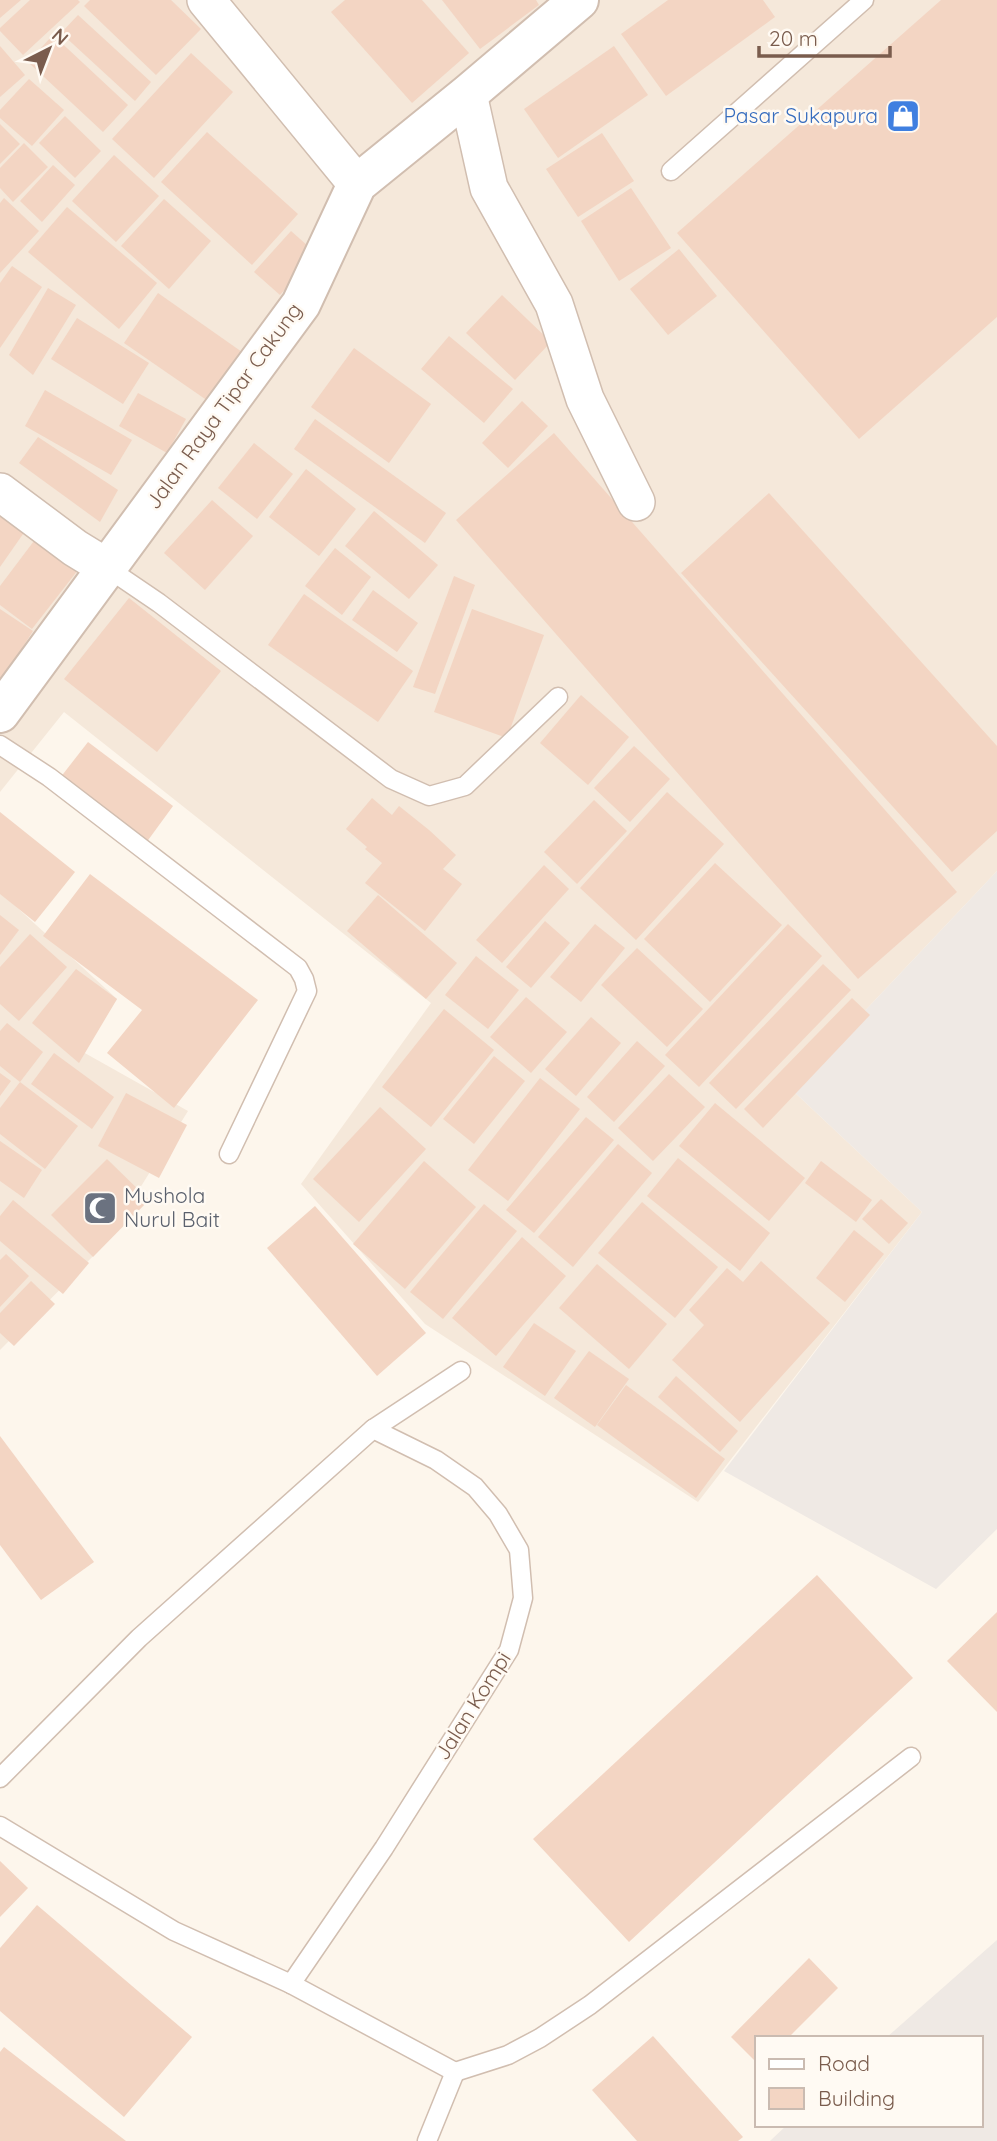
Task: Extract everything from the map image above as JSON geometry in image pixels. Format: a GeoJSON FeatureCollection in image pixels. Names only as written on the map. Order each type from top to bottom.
{"type":"FeatureCollection","features":[{"type":"Feature","properties":{"kind":"street"},"geometry":{"type":"LineString","coordinates":[[206,0],[357,184]]}},
{"type":"Feature","properties":{"kind":"street","name":"Jalan Raya Tipar Cakung"},"geometry":{"type":"LineString","coordinates":[[0,713],[301,304],[357,184],[579,0]]}},
{"type":"Feature","properties":{"kind":"street"},"geometry":{"type":"LineString","coordinates":[[468,94],[489,188],[554,304],[585,399],[636,502]]}},
{"type":"Feature","properties":{"kind":"street"},"geometry":{"type":"LineString","coordinates":[[0,492],[75,548],[106,567]]}},
{"type":"Feature","properties":{"kind":"lane"},"geometry":{"type":"LineString","coordinates":[[671,171],[864,0]]}},
{"type":"Feature","properties":{"kind":"lane"},"geometry":{"type":"LineString","coordinates":[[106,567],[159,603],[391,779],[429,796],[465,786],[558,696]]}},
{"type":"Feature","properties":{"kind":"lane"},"geometry":{"type":"LineString","coordinates":[[0,745],[50,777],[298,968],[307,991],[229,1154]]}},
{"type":"Feature","properties":{"kind":"lane"},"geometry":{"type":"LineString","coordinates":[[0,1778],[139,1637],[373,1430],[461,1371]]}},
{"type":"Feature","properties":{"kind":"lane","name":"Jalan Kompi"},"geometry":{"type":"LineString","coordinates":[[291,1984],[384,1848],[509,1650],[523,1598],[519,1550],[498,1514],[475,1487],[436,1460],[373,1430]]}},
{"type":"Feature","properties":{"kind":"lane"},"geometry":{"type":"LineString","coordinates":[[0,1826],[174,1931],[291,1984],[455,2072],[508,2054],[540,2038],[590,2005],[911,1757]]}},
{"type":"Feature","properties":{"kind":"lane"},"geometry":{"type":"LineString","coordinates":[[427,2141],[455,2072]]}},
{"type":"Feature","properties":{"kind":"shaded area"},"geometry":{"type":"Polygon","coordinates":[[[0,0],[997,0],[997,871],[791,1089],[922,1212],[698,1502],[425,1324],[301,1184],[431,1003],[64,712],[0,792],[0,0]]]}},
{"type":"Feature","properties":{"kind":"shaded area"},"geometry":{"type":"Polygon","coordinates":[[[997,871],[997,1529],[936,1589],[724,1471],[922,1212],[791,1089],[997,871]]]}},
{"type":"Feature","properties":{"kind":"shaded area"},"geometry":{"type":"Polygon","coordinates":[[[0,892],[117,999],[83,1052],[188,1111],[105,1244],[0,1350],[0,892]]]}},
{"type":"Feature","properties":{"kind":"shaded area"},"geometry":{"type":"Polygon","coordinates":[[[997,1940],[997,2141],[770,2141],[785,2127],[983,2127],[983,2036],[888,2036],[997,1940]]]}},
{"type":"Feature","properties":{"kind":"building"},"geometry":{"type":"Polygon","coordinates":[[[0,0],[21,0],[0,18],[0,0]]]}},
{"type":"Feature","properties":{"kind":"building"},"geometry":{"type":"Polygon","coordinates":[[[30,0],[80,2],[23,55],[0,28],[30,0]]]}},
{"type":"Feature","properties":{"kind":"building"},"geometry":{"type":"Polygon","coordinates":[[[90,0],[171,0],[201,29],[156,75],[84,6],[90,0]]]}},
{"type":"Feature","properties":{"kind":"building"},"geometry":{"type":"Polygon","coordinates":[[[345,0],[422,0],[469,53],[412,103],[331,12],[345,0]]]}},
{"type":"Feature","properties":{"kind":"building"},"geometry":{"type":"Polygon","coordinates":[[[442,0],[536,0],[539,5],[480,49],[442,0]]]}},
{"type":"Feature","properties":{"kind":"building"},"geometry":{"type":"Polygon","coordinates":[[[668,0],[763,0],[775,17],[666,96],[621,34],[668,0]]]}},
{"type":"Feature","properties":{"kind":"building","name":"Pasar Sukapura"},"geometry":{"type":"Polygon","coordinates":[[[941,0],[997,0],[997,317],[859,439],[677,233],[941,0]]]}},
{"type":"Feature","properties":{"kind":"building"},"geometry":{"type":"Polygon","coordinates":[[[78,15],[151,82],[135,101],[61,33],[78,15]]]}},
{"type":"Feature","properties":{"kind":"building"},"geometry":{"type":"Polygon","coordinates":[[[53,35],[128,105],[103,132],[28,62],[53,35]]]}},
{"type":"Feature","properties":{"kind":"building"},"geometry":{"type":"Polygon","coordinates":[[[0,46],[25,75],[0,97],[0,46]]]}},
{"type":"Feature","properties":{"kind":"building"},"geometry":{"type":"Polygon","coordinates":[[[614,46],[648,95],[558,158],[524,109],[614,46]]]}},
{"type":"Feature","properties":{"kind":"building"},"geometry":{"type":"Polygon","coordinates":[[[191,53],[233,92],[154,178],[112,139],[191,53]]]}},
{"type":"Feature","properties":{"kind":"building"},"geometry":{"type":"Polygon","coordinates":[[[29,79],[64,110],[32,146],[0,118],[0,110],[29,79]]]}},
{"type":"Feature","properties":{"kind":"building"},"geometry":{"type":"Polygon","coordinates":[[[65,116],[101,151],[75,178],[39,143],[65,116]]]}},
{"type":"Feature","properties":{"kind":"building"},"geometry":{"type":"Polygon","coordinates":[[[0,124],[20,144],[0,164],[0,124]]]}},
{"type":"Feature","properties":{"kind":"building"},"geometry":{"type":"Polygon","coordinates":[[[207,132],[298,214],[252,265],[161,182],[207,132]]]}},
{"type":"Feature","properties":{"kind":"building"},"geometry":{"type":"Polygon","coordinates":[[[602,133],[634,181],[578,217],[546,169],[602,133]]]}},
{"type":"Feature","properties":{"kind":"building"},"geometry":{"type":"Polygon","coordinates":[[[24,143],[48,167],[13,202],[0,188],[0,168],[24,143]]]}},
{"type":"Feature","properties":{"kind":"building"},"geometry":{"type":"Polygon","coordinates":[[[114,155],[159,196],[116,242],[72,201],[114,155]]]}},
{"type":"Feature","properties":{"kind":"building"},"geometry":{"type":"Polygon","coordinates":[[[53,165],[75,185],[42,222],[20,201],[53,165]]]}},
{"type":"Feature","properties":{"kind":"building"},"geometry":{"type":"Polygon","coordinates":[[[631,188],[671,248],[619,281],[581,221],[631,188]]]}},
{"type":"Feature","properties":{"kind":"building"},"geometry":{"type":"Polygon","coordinates":[[[4,198],[39,231],[0,273],[0,203],[4,198]]]}},
{"type":"Feature","properties":{"kind":"building"},"geometry":{"type":"Polygon","coordinates":[[[164,199],[211,241],[169,289],[121,246],[164,199]]]}},
{"type":"Feature","properties":{"kind":"building"},"geometry":{"type":"Polygon","coordinates":[[[67,207],[157,283],[119,329],[28,252],[67,207]]]}},
{"type":"Feature","properties":{"kind":"building"},"geometry":{"type":"Polygon","coordinates":[[[291,231],[317,254],[280,295],[254,272],[291,231]]]}},
{"type":"Feature","properties":{"kind":"building"},"geometry":{"type":"Polygon","coordinates":[[[679,249],[717,296],[668,335],[630,289],[679,249]]]}},
{"type":"Feature","properties":{"kind":"building"},"geometry":{"type":"Polygon","coordinates":[[[12,266],[42,287],[0,348],[0,283],[12,266]]]}},
{"type":"Feature","properties":{"kind":"building"},"geometry":{"type":"Polygon","coordinates":[[[48,288],[76,305],[33,375],[9,355],[48,288]]]}},
{"type":"Feature","properties":{"kind":"building"},"geometry":{"type":"Polygon","coordinates":[[[158,293],[242,352],[208,401],[124,343],[158,293]]]}},
{"type":"Feature","properties":{"kind":"building"},"geometry":{"type":"Polygon","coordinates":[[[502,295],[551,342],[515,380],[466,333],[502,295]]]}},
{"type":"Feature","properties":{"kind":"building"},"geometry":{"type":"Polygon","coordinates":[[[77,318],[149,363],[123,404],[51,359],[77,318]]]}},
{"type":"Feature","properties":{"kind":"building"},"geometry":{"type":"Polygon","coordinates":[[[449,336],[513,389],[484,423],[421,369],[449,336]]]}},
{"type":"Feature","properties":{"kind":"building"},"geometry":{"type":"Polygon","coordinates":[[[354,348],[431,404],[389,463],[311,407],[354,348]]]}},
{"type":"Feature","properties":{"kind":"building"},"geometry":{"type":"Polygon","coordinates":[[[45,390],[132,440],[111,475],[25,426],[45,390]]]}},
{"type":"Feature","properties":{"kind":"building"},"geometry":{"type":"Polygon","coordinates":[[[138,393],[186,419],[167,453],[119,426],[138,393]]]}},
{"type":"Feature","properties":{"kind":"building"},"geometry":{"type":"Polygon","coordinates":[[[522,401],[548,426],[508,468],[482,443],[522,401]]]}},
{"type":"Feature","properties":{"kind":"building"},"geometry":{"type":"Polygon","coordinates":[[[315,419],[446,513],[425,543],[294,449],[315,419]]]}},
{"type":"Feature","properties":{"kind":"building"},"geometry":{"type":"Polygon","coordinates":[[[554,433],[957,892],[858,979],[456,520],[554,433]]]}},
{"type":"Feature","properties":{"kind":"building"},"geometry":{"type":"Polygon","coordinates":[[[38,437],[118,490],[100,522],[19,463],[38,437]]]}},
{"type":"Feature","properties":{"kind":"building"},"geometry":{"type":"Polygon","coordinates":[[[254,443],[293,474],[257,519],[218,488],[254,443]]]}},
{"type":"Feature","properties":{"kind":"building"},"geometry":{"type":"Polygon","coordinates":[[[306,469],[356,509],[319,556],[269,517],[306,469]]]}},
{"type":"Feature","properties":{"kind":"building"},"geometry":{"type":"Polygon","coordinates":[[[769,493],[997,746],[997,831],[952,872],[681,573],[769,493]]]}},
{"type":"Feature","properties":{"kind":"building"},"geometry":{"type":"Polygon","coordinates":[[[212,500],[253,536],[205,590],[164,553],[212,500]]]}},
{"type":"Feature","properties":{"kind":"building"},"geometry":{"type":"Polygon","coordinates":[[[0,503],[30,524],[0,567],[0,503]]]}},
{"type":"Feature","properties":{"kind":"building"},"geometry":{"type":"Polygon","coordinates":[[[374,511],[438,565],[409,599],[345,546],[374,511]]]}},
{"type":"Feature","properties":{"kind":"building"},"geometry":{"type":"Polygon","coordinates":[[[43,529],[85,561],[32,629],[0,605],[0,586],[43,529]]]}},
{"type":"Feature","properties":{"kind":"building"},"geometry":{"type":"Polygon","coordinates":[[[335,548],[371,577],[342,615],[305,586],[335,548]]]}},
{"type":"Feature","properties":{"kind":"building"},"geometry":{"type":"Polygon","coordinates":[[[454,576],[475,585],[435,694],[413,687],[454,576]]]}},
{"type":"Feature","properties":{"kind":"building"},"geometry":{"type":"Polygon","coordinates":[[[373,590],[418,623],[397,652],[352,620],[373,590]]]}},
{"type":"Feature","properties":{"kind":"building"},"geometry":{"type":"Polygon","coordinates":[[[304,594],[413,671],[378,722],[268,645],[304,594]]]}},
{"type":"Feature","properties":{"kind":"building"},"geometry":{"type":"Polygon","coordinates":[[[129,598],[221,671],[157,752],[64,679],[129,598]]]}},
{"type":"Feature","properties":{"kind":"building"},"geometry":{"type":"Polygon","coordinates":[[[0,609],[33,631],[0,683],[0,609]]]}},
{"type":"Feature","properties":{"kind":"building"},"geometry":{"type":"Polygon","coordinates":[[[472,609],[544,635],[507,738],[434,712],[472,609]]]}},
{"type":"Feature","properties":{"kind":"building"},"geometry":{"type":"Polygon","coordinates":[[[581,695],[629,737],[588,785],[540,743],[581,695]]]}},
{"type":"Feature","properties":{"kind":"building"},"geometry":{"type":"Polygon","coordinates":[[[88,742],[173,806],[146,843],[60,778],[88,742]]]}},
{"type":"Feature","properties":{"kind":"building"},"geometry":{"type":"Polygon","coordinates":[[[634,746],[670,779],[630,822],[594,788],[634,746]]]}},
{"type":"Feature","properties":{"kind":"building"},"geometry":{"type":"Polygon","coordinates":[[[667,792],[724,844],[636,940],[580,888],[667,792]]]}},
{"type":"Feature","properties":{"kind":"building"},"geometry":{"type":"Polygon","coordinates":[[[372,798],[392,815],[399,806],[456,855],[443,869],[462,884],[425,931],[365,883],[382,863],[346,829],[372,798]]]}},
{"type":"Feature","properties":{"kind":"building"},"geometry":{"type":"Polygon","coordinates":[[[594,800],[627,831],[577,884],[544,852],[594,800]]]}},
{"type":"Feature","properties":{"kind":"building"},"geometry":{"type":"Polygon","coordinates":[[[0,812],[75,872],[35,922],[0,894],[0,812]]]}},
{"type":"Feature","properties":{"kind":"building"},"geometry":{"type":"Polygon","coordinates":[[[715,863],[782,925],[710,1002],[644,939],[715,863]]]}},
{"type":"Feature","properties":{"kind":"building"},"geometry":{"type":"Polygon","coordinates":[[[544,865],[569,889],[502,963],[476,940],[544,865]]]}},
{"type":"Feature","properties":{"kind":"building"},"geometry":{"type":"Polygon","coordinates":[[[90,874],[258,1000],[174,1108],[107,1053],[142,1010],[43,936],[90,874]]]}},
{"type":"Feature","properties":{"kind":"building"},"geometry":{"type":"Polygon","coordinates":[[[378,895],[457,963],[426,999],[347,931],[378,895]]]}},
{"type":"Feature","properties":{"kind":"building"},"geometry":{"type":"Polygon","coordinates":[[[0,915],[19,930],[0,955],[0,915]]]}},
{"type":"Feature","properties":{"kind":"building"},"geometry":{"type":"Polygon","coordinates":[[[545,921],[570,943],[531,988],[506,967],[545,921]]]}},
{"type":"Feature","properties":{"kind":"building"},"geometry":{"type":"Polygon","coordinates":[[[595,924],[625,948],[581,1002],[550,977],[595,924]]]}},
{"type":"Feature","properties":{"kind":"building"},"geometry":{"type":"Polygon","coordinates":[[[788,924],[822,956],[699,1087],[665,1055],[788,924]]]}},
{"type":"Feature","properties":{"kind":"building"},"geometry":{"type":"Polygon","coordinates":[[[30,934],[67,967],[19,1021],[0,1004],[0,967],[30,934]]]}},
{"type":"Feature","properties":{"kind":"building"},"geometry":{"type":"Polygon","coordinates":[[[637,948],[703,1009],[667,1047],[601,985],[637,948]]]}},
{"type":"Feature","properties":{"kind":"building"},"geometry":{"type":"Polygon","coordinates":[[[476,956],[519,990],[488,1029],[445,995],[476,956]]]}},
{"type":"Feature","properties":{"kind":"building"},"geometry":{"type":"Polygon","coordinates":[[[823,964],[851,990],[736,1109],[709,1083],[823,964]]]}},
{"type":"Feature","properties":{"kind":"building"},"geometry":{"type":"Polygon","coordinates":[[[76,969],[117,999],[79,1063],[32,1023],[76,969]]]}},
{"type":"Feature","properties":{"kind":"building"},"geometry":{"type":"Polygon","coordinates":[[[526,997],[567,1032],[531,1073],[490,1037],[526,997]]]}},
{"type":"Feature","properties":{"kind":"building"},"geometry":{"type":"Polygon","coordinates":[[[852,998],[870,1015],[763,1128],[744,1109],[852,998]]]}},
{"type":"Feature","properties":{"kind":"building"},"geometry":{"type":"Polygon","coordinates":[[[444,1009],[494,1050],[431,1127],[382,1087],[444,1009]]]}},
{"type":"Feature","properties":{"kind":"building"},"geometry":{"type":"Polygon","coordinates":[[[591,1017],[621,1043],[576,1096],[545,1069],[591,1017]]]}},
{"type":"Feature","properties":{"kind":"building"},"geometry":{"type":"Polygon","coordinates":[[[7,1023],[43,1052],[20,1082],[0,1066],[0,1031],[7,1023]]]}},
{"type":"Feature","properties":{"kind":"building"},"geometry":{"type":"Polygon","coordinates":[[[637,1041],[665,1066],[614,1122],[587,1097],[637,1041]]]}},
{"type":"Feature","properties":{"kind":"building"},"geometry":{"type":"Polygon","coordinates":[[[54,1053],[114,1097],[92,1129],[31,1084],[54,1053]]]}},
{"type":"Feature","properties":{"kind":"building"},"geometry":{"type":"Polygon","coordinates":[[[494,1056],[525,1081],[474,1144],[443,1119],[494,1056]]]}},
{"type":"Feature","properties":{"kind":"building"},"geometry":{"type":"Polygon","coordinates":[[[0,1073],[11,1081],[0,1096],[0,1073]]]}},
{"type":"Feature","properties":{"kind":"building"},"geometry":{"type":"Polygon","coordinates":[[[669,1074],[705,1107],[653,1161],[618,1128],[669,1074]]]}},
{"type":"Feature","properties":{"kind":"building"},"geometry":{"type":"Polygon","coordinates":[[[540,1078],[580,1109],[508,1201],[468,1170],[540,1078]]]}},
{"type":"Feature","properties":{"kind":"building"},"geometry":{"type":"Polygon","coordinates":[[[20,1082],[78,1126],[45,1169],[0,1134],[0,1108],[20,1082]]]}},
{"type":"Feature","properties":{"kind":"building"},"geometry":{"type":"Polygon","coordinates":[[[126,1093],[187,1125],[159,1178],[98,1146],[126,1093]]]}},
{"type":"Feature","properties":{"kind":"building"},"geometry":{"type":"Polygon","coordinates":[[[715,1103],[805,1178],[769,1221],[679,1146],[715,1103]]]}},
{"type":"Feature","properties":{"kind":"building"},"geometry":{"type":"Polygon","coordinates":[[[380,1107],[426,1149],[359,1222],[313,1179],[380,1107]]]}},
{"type":"Feature","properties":{"kind":"building"},"geometry":{"type":"Polygon","coordinates":[[[586,1117],[614,1140],[534,1233],[506,1210],[586,1117]]]}},
{"type":"Feature","properties":{"kind":"building"},"geometry":{"type":"Polygon","coordinates":[[[0,1141],[42,1170],[24,1198],[0,1181],[0,1141]]]}},
{"type":"Feature","properties":{"kind":"building"},"geometry":{"type":"Polygon","coordinates":[[[618,1144],[652,1173],[573,1267],[538,1237],[618,1144]]]}},
{"type":"Feature","properties":{"kind":"building"},"geometry":{"type":"Polygon","coordinates":[[[678,1158],[770,1233],[740,1271],[647,1196],[678,1158]]]}},
{"type":"Feature","properties":{"kind":"building","name":"Mushola Nurul Bait"},"geometry":{"type":"Polygon","coordinates":[[[107,1159],[149,1200],[93,1257],[51,1215],[107,1159]]]}},
{"type":"Feature","properties":{"kind":"building"},"geometry":{"type":"Polygon","coordinates":[[[424,1161],[476,1207],[405,1289],[353,1244],[424,1161]]]}},
{"type":"Feature","properties":{"kind":"building"},"geometry":{"type":"Polygon","coordinates":[[[821,1161],[872,1200],[856,1222],[805,1183],[821,1161]]]}},
{"type":"Feature","properties":{"kind":"building"},"geometry":{"type":"Polygon","coordinates":[[[881,1199],[908,1223],[889,1244],[862,1219],[881,1199]]]}},
{"type":"Feature","properties":{"kind":"building"},"geometry":{"type":"Polygon","coordinates":[[[13,1200],[89,1263],[63,1294],[0,1241],[0,1216],[13,1200]]]}},
{"type":"Feature","properties":{"kind":"building"},"geometry":{"type":"Polygon","coordinates":[[[642,1202],[718,1267],[675,1318],[598,1253],[642,1202]]]}},
{"type":"Feature","properties":{"kind":"building"},"geometry":{"type":"Polygon","coordinates":[[[484,1204],[517,1231],[443,1319],[410,1292],[484,1204]]]}},
{"type":"Feature","properties":{"kind":"building"},"geometry":{"type":"Polygon","coordinates":[[[315,1206],[426,1333],[377,1376],[267,1248],[315,1206]]]}},
{"type":"Feature","properties":{"kind":"building"},"geometry":{"type":"Polygon","coordinates":[[[854,1230],[884,1254],[845,1302],[816,1278],[854,1230]]]}},
{"type":"Feature","properties":{"kind":"building"},"geometry":{"type":"Polygon","coordinates":[[[522,1237],[566,1276],[496,1356],[452,1318],[522,1237]]]}},
{"type":"Feature","properties":{"kind":"building"},"geometry":{"type":"Polygon","coordinates":[[[6,1254],[29,1276],[0,1307],[0,1260],[6,1254]]]}},
{"type":"Feature","properties":{"kind":"building"},"geometry":{"type":"Polygon","coordinates":[[[761,1261],[830,1323],[740,1422],[672,1360],[704,1325],[689,1310],[727,1268],[743,1282],[761,1261]]]}},
{"type":"Feature","properties":{"kind":"building"},"geometry":{"type":"Polygon","coordinates":[[[597,1264],[667,1324],[629,1369],[559,1308],[597,1264]]]}},
{"type":"Feature","properties":{"kind":"building"},"geometry":{"type":"Polygon","coordinates":[[[31,1281],[55,1304],[14,1346],[0,1333],[0,1313],[31,1281]]]}},
{"type":"Feature","properties":{"kind":"building"},"geometry":{"type":"Polygon","coordinates":[[[534,1323],[576,1351],[545,1396],[503,1367],[534,1323]]]}},
{"type":"Feature","properties":{"kind":"building"},"geometry":{"type":"Polygon","coordinates":[[[589,1351],[629,1379],[595,1427],[554,1398],[589,1351]]]}},
{"type":"Feature","properties":{"kind":"building"},"geometry":{"type":"Polygon","coordinates":[[[676,1376],[738,1431],[720,1452],[658,1397],[676,1376]]]}},
{"type":"Feature","properties":{"kind":"building"},"geometry":{"type":"Polygon","coordinates":[[[626,1385],[725,1459],[696,1498],[597,1425],[626,1385]]]}},
{"type":"Feature","properties":{"kind":"building"},"geometry":{"type":"Polygon","coordinates":[[[0,1436],[94,1562],[41,1600],[0,1545],[0,1436]]]}},
{"type":"Feature","properties":{"kind":"building"},"geometry":{"type":"Polygon","coordinates":[[[817,1575],[913,1678],[629,1942],[533,1839],[817,1575]]]}},
{"type":"Feature","properties":{"kind":"building"},"geometry":{"type":"Polygon","coordinates":[[[997,1612],[997,1712],[947,1661],[997,1612]]]}},
{"type":"Feature","properties":{"kind":"building"},"geometry":{"type":"Polygon","coordinates":[[[0,1861],[28,1888],[0,1917],[0,1861]]]}},
{"type":"Feature","properties":{"kind":"building"},"geometry":{"type":"Polygon","coordinates":[[[37,1905],[192,2037],[124,2117],[0,2011],[0,1948],[37,1905]]]}},
{"type":"Feature","properties":{"kind":"building"},"geometry":{"type":"Polygon","coordinates":[[[809,1958],[838,1988],[790,2036],[755,2036],[755,2061],[731,2037],[809,1958]]]}},
{"type":"Feature","properties":{"kind":"building"},"geometry":{"type":"Polygon","coordinates":[[[653,2036],[743,2137],[738,2141],[637,2141],[592,2090],[653,2036]]]}},
{"type":"Feature","properties":{"kind":"building"},"geometry":{"type":"Polygon","coordinates":[[[4,2047],[126,2141],[0,2141],[0,2052],[4,2047]]]}},
{"type":"Feature","properties":{"kind":"place","name":"Pasar Sukapura"},"geometry":{"type":"Point","coordinates":[903,116]}},
{"type":"Feature","properties":{"kind":"place","name":"Mushola Nurul Bait"},"geometry":{"type":"Point","coordinates":[100,1208]}}]}
